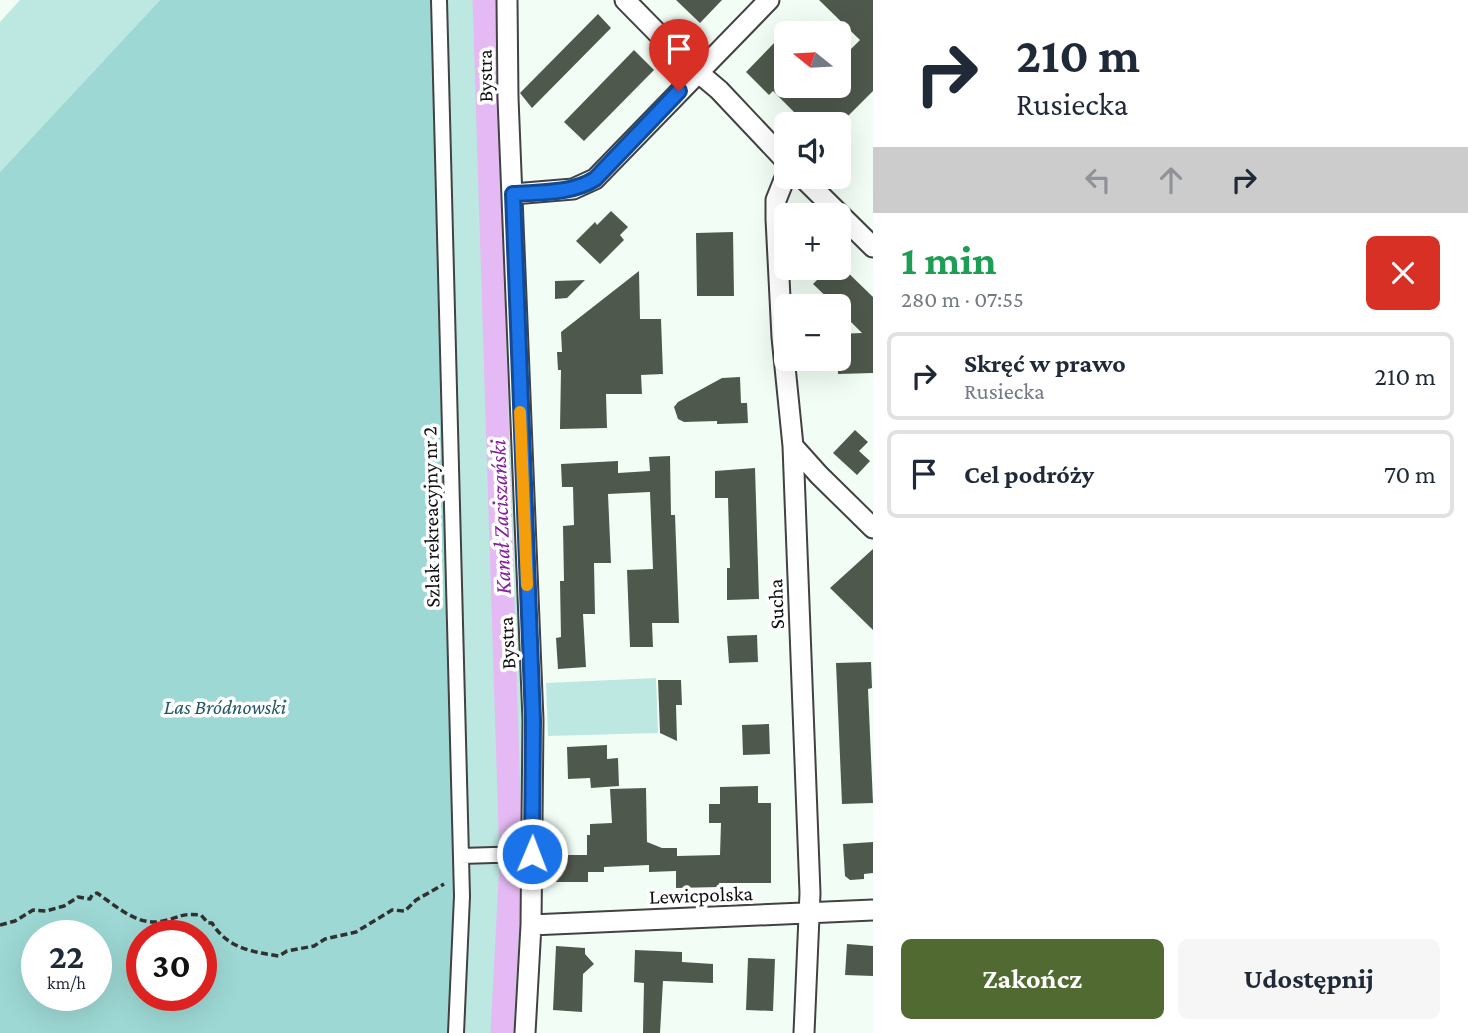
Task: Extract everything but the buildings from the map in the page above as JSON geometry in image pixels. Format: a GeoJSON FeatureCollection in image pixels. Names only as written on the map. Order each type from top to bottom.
{"type":"FeatureCollection","features":[{"type":"Feature","properties":{"kind":"street","name":"Szlak rekreacyjny nr 2"},"geometry":{"type":"LineString","coordinates":[[439,0],[461,856],[462,933],[456,1033]]}},
{"type":"Feature","properties":{"kind":"street","name":"Bystra"},"geometry":{"type":"LineString","coordinates":[[506,0],[533,720],[526,854],[531,925],[525,1033]]}},
{"type":"Feature","properties":{"kind":"street"},"geometry":{"type":"LineString","coordinates":[[625,0],[719,90],[774,148]]}},
{"type":"Feature","properties":{"kind":"street"},"geometry":{"type":"LineString","coordinates":[[513,194],[573,189],[595,179],[769,0]]}},
{"type":"Feature","properties":{"kind":"street","name":"Sucha"},"geometry":{"type":"LineString","coordinates":[[780,189],[776,200],[776,219],[782,337],[793,446],[810,914],[804,1033]]}},
{"type":"Feature","properties":{"kind":"street"},"geometry":{"type":"LineString","coordinates":[[814,189],[873,247]]}},
{"type":"Feature","properties":{"kind":"street"},"geometry":{"type":"LineString","coordinates":[[793,446],[873,528]]}},
{"type":"Feature","properties":{"kind":"street"},"geometry":{"type":"LineString","coordinates":[[461,856],[526,854]]}},
{"type":"Feature","properties":{"kind":"street","name":"Lewicpolska"},"geometry":{"type":"LineString","coordinates":[[531,925],[873,910]]}},
{"type":"Feature","properties":{"kind":"path"},"geometry":{"type":"LineString","coordinates":[[0,925],[15,921],[33,910],[46,911],[64,906],[78,897],[90,899],[97,893],[138,919],[150,922],[160,922],[182,913],[201,915],[208,923],[212,923],[225,941],[250,951],[279,956],[287,951],[314,946],[325,939],[356,933],[392,910],[405,911],[416,900],[461,875]]}},
{"type":"Feature","properties":{"kind":"shaded area"},"geometry":{"type":"Polygon","coordinates":[[[20,0],[160,0],[0,172],[0,22],[20,0]]]}},
{"type":"Feature","properties":{"kind":"shaded area"},"geometry":{"type":"Polygon","coordinates":[[[433,0],[481,0],[508,862],[499,1033],[451,1033],[433,0]]]}},
{"type":"Feature","properties":{"kind":"shaded area"},"geometry":{"type":"Polygon","coordinates":[[[488,0],[497,0],[526,776],[523,848],[514,848],[488,0]]]}},
{"type":"Feature","properties":{"kind":"shaded area"},"geometry":{"type":"Polygon","coordinates":[[[656,678],[658,733],[548,736],[546,683],[656,678]]]}},
{"type":"Feature","properties":{"kind":"shaded area"},"geometry":{"type":"Polygon","coordinates":[[[523,861],[516,1033],[506,1033],[514,862],[523,861]]]}},
{"type":"Feature","properties":{"kind":"green space","name":"Las Bródnowski"},"geometry":{"type":"Polygon","coordinates":[[[160,0],[433,0],[456,935],[451,1033],[0,1033],[0,172],[160,0]]]}},
{"type":"Feature","properties":{"kind":"waterway","name":"Kanał Zaciszański"},"geometry":{"type":"LineString","coordinates":[[484,0],[511,862],[502,1033]]}},
{"type":"Feature","properties":{"kind":"slow traffic"},"geometry":{"type":"LineString","coordinates":[[520,412],[527,585]]}},
{"type":"Feature","properties":{"kind":"route"},"geometry":{"type":"LineString","coordinates":[[532,854],[533,720],[513,194],[585,186],[595,179],[679,91]]}}]}
